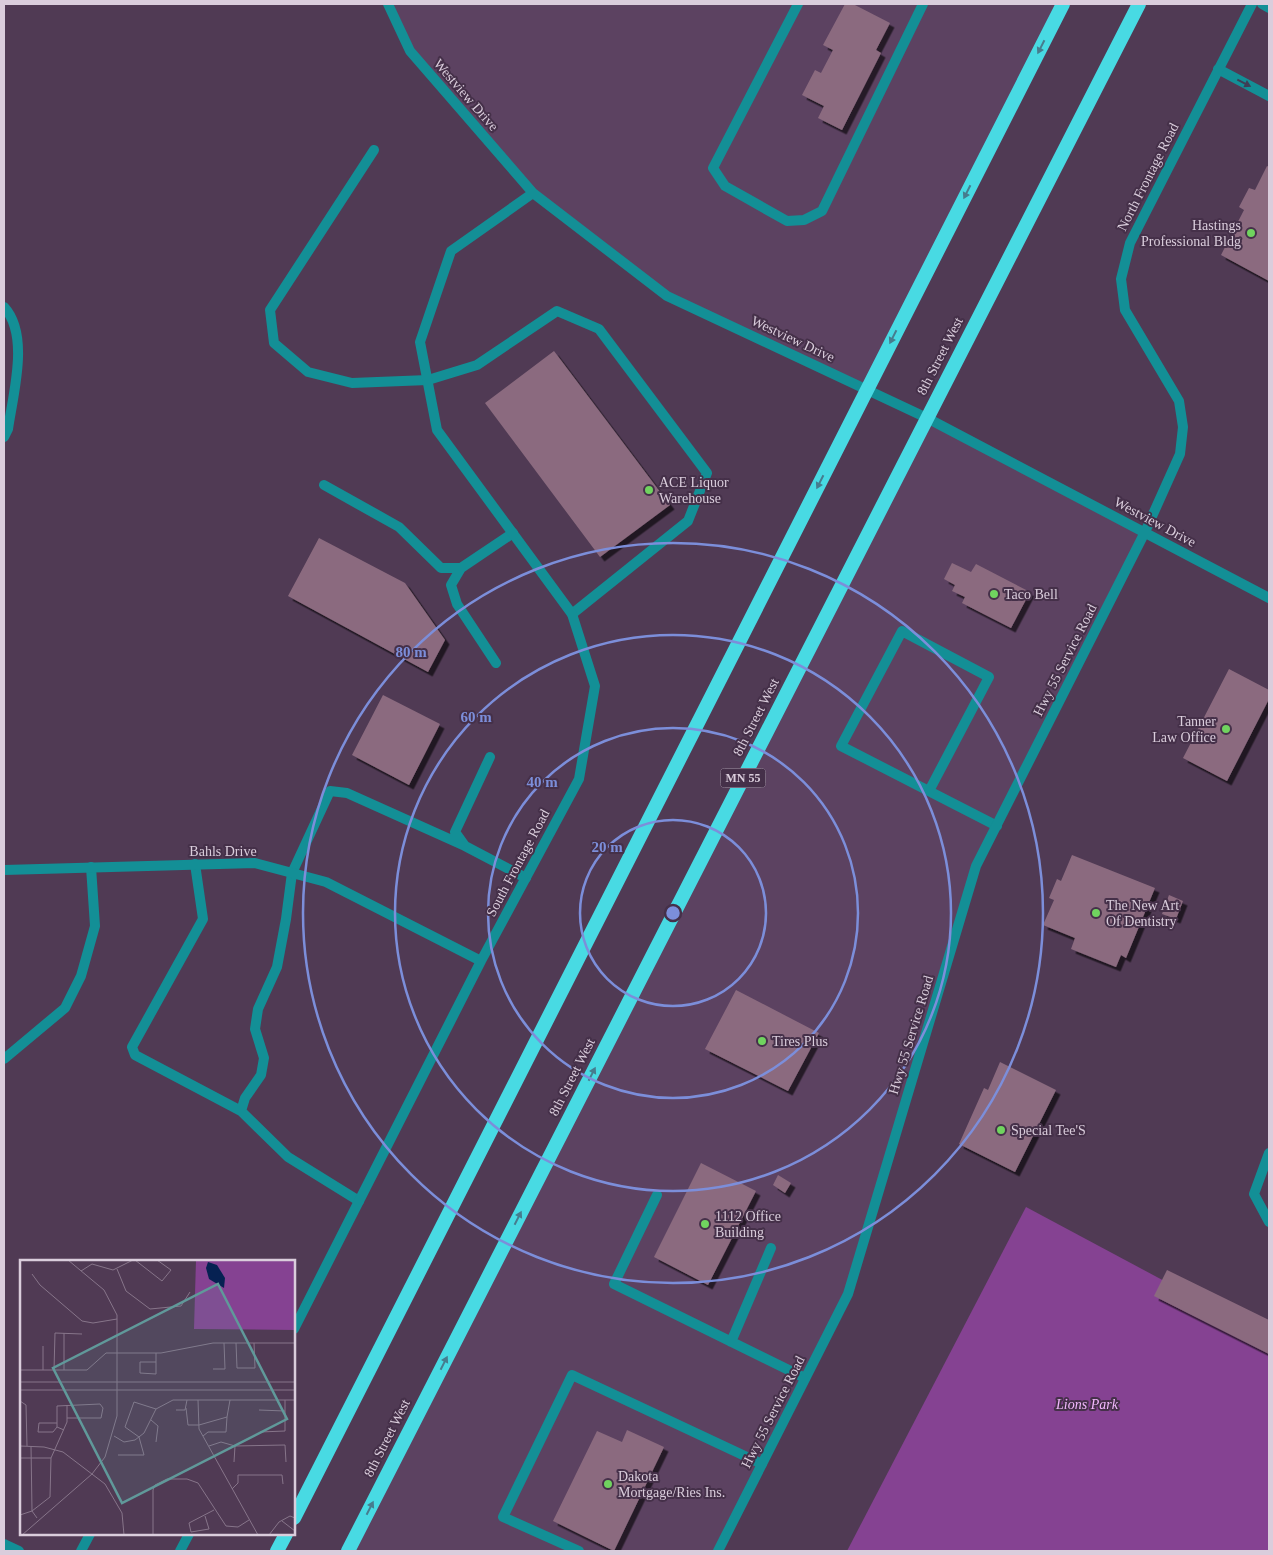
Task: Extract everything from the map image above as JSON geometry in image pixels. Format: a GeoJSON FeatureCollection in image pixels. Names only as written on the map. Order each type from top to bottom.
{"type":"FeatureCollection","features":[{"type":"Feature","properties":{"kind":"highway"},"geometry":{"type":"LineString","coordinates":[[295,1516],[1063,4]]}},
{"type":"Feature","properties":{"kind":"highway","name":"8th Street West"},"geometry":{"type":"LineString","coordinates":[[348,1551],[1139,4]]}},
{"type":"Feature","properties":{"kind":"highway"},"geometry":{"type":"LineString","coordinates":[[277,1551],[285,1535]]}},
{"type":"Feature","properties":{"kind":"street","name":"Westview Drive"},"geometry":{"type":"LineString","coordinates":[[388,4],[410,51],[533,193],[667,296],[867,388],[927,418],[1269,598]]}},
{"type":"Feature","properties":{"kind":"street"},"geometry":{"type":"LineString","coordinates":[[798,4],[713,168],[725,186],[787,221],[804,220],[822,211],[924,4]]}},
{"type":"Feature","properties":{"kind":"street","name":"North Frontage Road"},"geometry":{"type":"LineString","coordinates":[[1145,532],[1180,454],[1183,427],[1179,400],[1125,310],[1121,279],[1130,243],[1252,4]]}},
{"type":"Feature","properties":{"kind":"street"},"geometry":{"type":"LineString","coordinates":[[1262,4],[1269,8]]}},
{"type":"Feature","properties":{"kind":"street"},"geometry":{"type":"LineString","coordinates":[[1218,70],[1269,96]]}},
{"type":"Feature","properties":{"kind":"street"},"geometry":{"type":"LineString","coordinates":[[374,150],[270,310],[274,344],[308,372],[352,383],[428,380],[477,364],[557,311],[599,329],[707,473],[688,521],[572,614]]}},
{"type":"Feature","properties":{"kind":"street","name":"South Frontage Road"},"geometry":{"type":"LineString","coordinates":[[295,1327],[481,960],[579,779],[595,686],[572,614],[437,430],[420,342],[451,251],[533,193]]}},
{"type":"Feature","properties":{"kind":"street"},"geometry":{"type":"LineString","coordinates":[[4,306],[12,315],[19,358],[8,429],[4,437]]}},
{"type":"Feature","properties":{"kind":"street"},"geometry":{"type":"LineString","coordinates":[[324,485],[399,527],[441,568],[461,568]]}},
{"type":"Feature","properties":{"kind":"street","name":"Hwy 55 Service Road"},"geometry":{"type":"LineString","coordinates":[[718,1551],[848,1294],[976,866],[1145,532]]}},
{"type":"Feature","properties":{"kind":"street"},"geometry":{"type":"LineString","coordinates":[[496,663],[457,604],[451,585],[461,568],[513,533]]}},
{"type":"Feature","properties":{"kind":"street"},"geometry":{"type":"LineString","coordinates":[[929,791],[989,677],[902,630],[841,746],[997,826]]}},
{"type":"Feature","properties":{"kind":"street"},"geometry":{"type":"LineString","coordinates":[[465,846],[455,832],[490,757]]}},
{"type":"Feature","properties":{"kind":"street"},"geometry":{"type":"LineString","coordinates":[[241,1111],[245,1098],[261,1075],[264,1058],[255,1029],[258,1010],[276,967],[286,919],[292,873],[330,791],[347,793],[465,846],[526,878]]}},
{"type":"Feature","properties":{"kind":"street","name":"Bahls Drive"},"geometry":{"type":"LineString","coordinates":[[4,870],[255,863],[326,882],[481,960]]}},
{"type":"Feature","properties":{"kind":"street"},"geometry":{"type":"LineString","coordinates":[[195,864],[203,919],[132,1047],[135,1055],[241,1111],[288,1157],[359,1201]]}},
{"type":"Feature","properties":{"kind":"street"},"geometry":{"type":"LineString","coordinates":[[4,1059],[65,1008],[81,976],[95,926],[91,867]]}},
{"type":"Feature","properties":{"kind":"street"},"geometry":{"type":"LineString","coordinates":[[1269,1153],[1254,1194],[1269,1222]]}},
{"type":"Feature","properties":{"kind":"street"},"geometry":{"type":"LineString","coordinates":[[657,1196],[614,1284],[806,1378]]}},
{"type":"Feature","properties":{"kind":"street"},"geometry":{"type":"LineString","coordinates":[[730,1342],[771,1248]]}},
{"type":"Feature","properties":{"kind":"street"},"geometry":{"type":"LineString","coordinates":[[579,1551],[503,1517],[572,1375],[762,1464]]}},
{"type":"Feature","properties":{"kind":"street"},"geometry":{"type":"LineString","coordinates":[[81,1551],[89,1535]]}},
{"type":"Feature","properties":{"kind":"street"},"geometry":{"type":"LineString","coordinates":[[180,1551],[188,1535]]}},
{"type":"Feature","properties":{"kind":"street"},"geometry":{"type":"LineString","coordinates":[[4,1544],[19,1551]]}},
{"type":"Feature","properties":{"kind":"shaded area"},"geometry":{"type":"Polygon","coordinates":[[[388,4],[1063,4],[867,388],[667,296],[533,193],[410,51],[388,4]]]}},
{"type":"Feature","properties":{"kind":"shaded area"},"geometry":{"type":"Polygon","coordinates":[[[927,418],[1145,532],[976,866],[848,1294],[718,1551],[348,1551],[927,418]]]}},
{"type":"Feature","properties":{"kind":"green space","name":"Lions Park"},"geometry":{"type":"Polygon","coordinates":[[[1026,1207],[1269,1337],[1269,1551],[847,1551],[1026,1207]]]}},
{"type":"Feature","properties":{"kind":"building"},"geometry":{"type":"Polygon","coordinates":[[[845,4],[853,4],[890,23],[876,50],[881,53],[842,130],[818,118],[824,106],[802,95],[815,70],[821,73],[833,50],[823,45],[845,4]]]}},
{"type":"Feature","properties":{"kind":"building","name":"Hastings Professional Bldg"},"geometry":{"type":"Polygon","coordinates":[[[1267,166],[1269,167],[1269,281],[1221,255],[1244,210],[1239,207],[1249,188],[1255,190],[1267,166]]]}},
{"type":"Feature","properties":{"kind":"building"},"geometry":{"type":"Polygon","coordinates":[[[554,351],[670,505],[600,557],[485,403],[554,351]]]}},
{"type":"Feature","properties":{"kind":"building"},"geometry":{"type":"Polygon","coordinates":[[[319,538],[405,583],[445,640],[428,672],[288,596],[319,538]]]}},
{"type":"Feature","properties":{"kind":"building","name":"Taco Bell"},"geometry":{"type":"Polygon","coordinates":[[[952,563],[971,572],[976,564],[1030,592],[1011,628],[962,603],[965,597],[952,591],[955,585],[944,579],[952,563]]]}},
{"type":"Feature","properties":{"kind":"building","name":"Tanner Law Office"},"geometry":{"type":"Polygon","coordinates":[[[1229,669],[1269,690],[1269,699],[1227,781],[1183,758],[1229,669]]]}},
{"type":"Feature","properties":{"kind":"building"},"geometry":{"type":"Polygon","coordinates":[[[383,695],[440,724],[409,785],[352,755],[383,695]]]}},
{"type":"Feature","properties":{"kind":"building","name":"The New Art Of Dentistry"},"geometry":{"type":"Polygon","coordinates":[[[1072,855],[1155,888],[1126,958],[1121,955],[1116,967],[1071,949],[1075,938],[1043,925],[1054,900],[1049,898],[1057,879],[1061,881],[1072,855]]]}},
{"type":"Feature","properties":{"kind":"building"},"geometry":{"type":"Polygon","coordinates":[[[1169,895],[1183,901],[1176,919],[1162,914],[1169,895]]]}},
{"type":"Feature","properties":{"kind":"building","name":"Tires Plus"},"geometry":{"type":"Polygon","coordinates":[[[736,990],[819,1033],[788,1091],[705,1049],[736,990]]]}},
{"type":"Feature","properties":{"kind":"building","name":"Special Tee'S"},"geometry":{"type":"Polygon","coordinates":[[[1000,1062],[1056,1090],[1015,1172],[959,1144],[984,1088],[988,1090],[1000,1062]]]}},
{"type":"Feature","properties":{"kind":"building","name":"1112 Office Building"},"geometry":{"type":"Polygon","coordinates":[[[701,1163],[756,1191],[708,1285],[654,1257],[701,1163]]]}},
{"type":"Feature","properties":{"kind":"building"},"geometry":{"type":"Polygon","coordinates":[[[778,1175],[791,1183],[785,1193],[773,1185],[778,1175]]]}},
{"type":"Feature","properties":{"kind":"building"},"geometry":{"type":"Polygon","coordinates":[[[1167,1270],[1269,1320],[1269,1354],[1154,1296],[1167,1270]]]}},
{"type":"Feature","properties":{"kind":"building","name":"Dakota Mortgage/Ries Ins."},"geometry":{"type":"Polygon","coordinates":[[[627,1430],[664,1447],[614,1551],[553,1521],[597,1431],[622,1442],[627,1430]]]}},
{"type":"Feature","properties":{"kind":"place","name":"Hastings Professional Bldg"},"geometry":{"type":"Point","coordinates":[1251,233]}},
{"type":"Feature","properties":{"kind":"place","name":"ACE Liquor Warehouse"},"geometry":{"type":"Point","coordinates":[649,490]}},
{"type":"Feature","properties":{"kind":"place","name":"Taco Bell"},"geometry":{"type":"Point","coordinates":[994,594]}},
{"type":"Feature","properties":{"kind":"place","name":"Tanner Law Office"},"geometry":{"type":"Point","coordinates":[1226,729]}},
{"type":"Feature","properties":{"kind":"place","name":"The New Art Of Dentistry"},"geometry":{"type":"Point","coordinates":[1096,913]}},
{"type":"Feature","properties":{"kind":"place","name":"Tires Plus"},"geometry":{"type":"Point","coordinates":[762,1041]}},
{"type":"Feature","properties":{"kind":"place","name":"Special Tee'S"},"geometry":{"type":"Point","coordinates":[1001,1130]}},
{"type":"Feature","properties":{"kind":"place","name":"1112 Office Building"},"geometry":{"type":"Point","coordinates":[705,1224]}},
{"type":"Feature","properties":{"kind":"place","name":"Dakota Mortgage/Ries Ins."},"geometry":{"type":"Point","coordinates":[608,1484]}}]}
